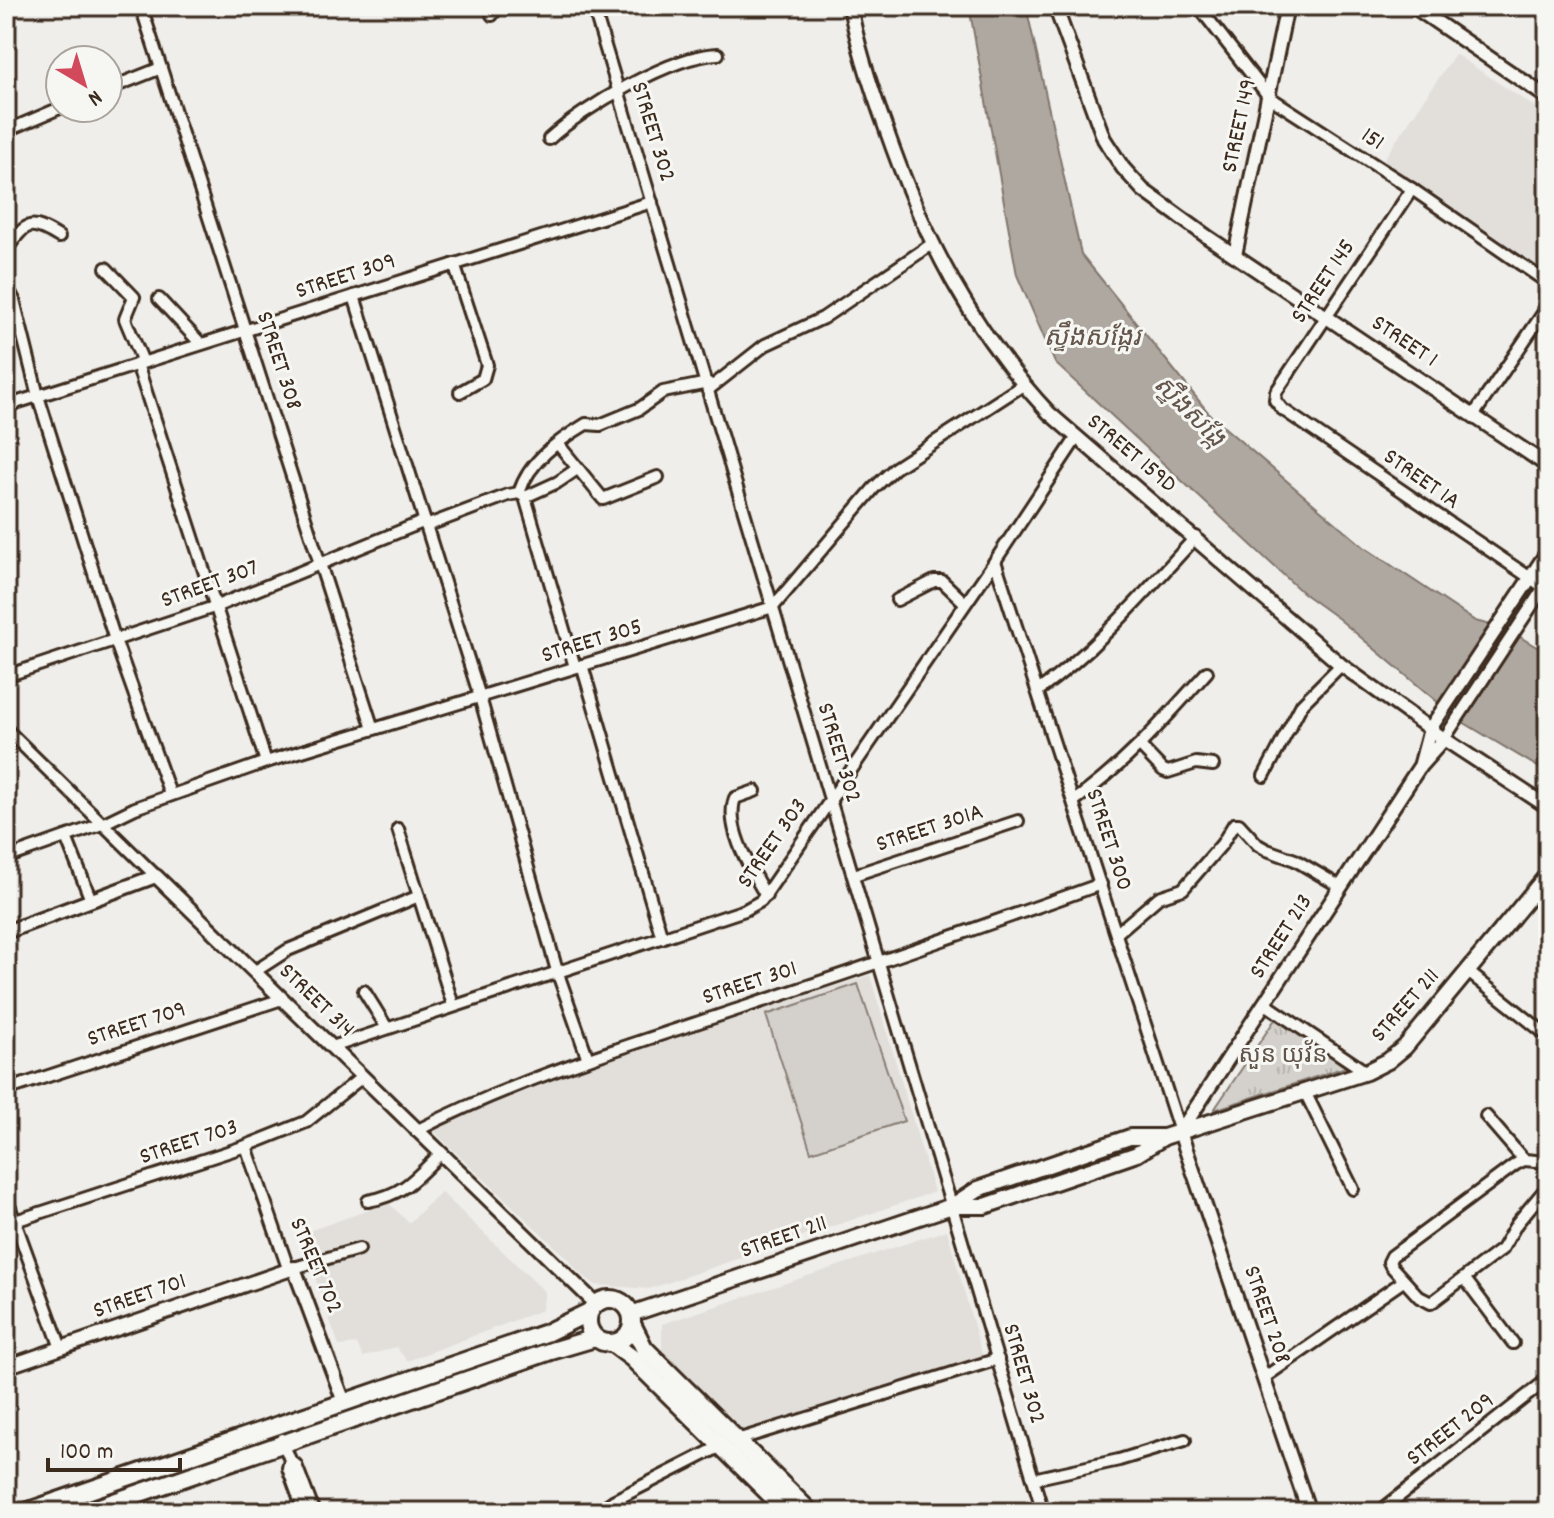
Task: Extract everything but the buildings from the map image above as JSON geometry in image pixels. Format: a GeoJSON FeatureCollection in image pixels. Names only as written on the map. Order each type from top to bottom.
{"type":"FeatureCollection","features":[{"type":"Feature","properties":{"kind":"main road","name":"STREET 211"},"geometry":{"type":"LineString","coordinates":[[631,1319],[952,1206],[985,1206],[1137,1154],[1164,1137],[1366,1072],[1388,1061],[1405,1047],[1548,874]]}},
{"type":"Feature","properties":{"kind":"main road"},"geometry":{"type":"LineString","coordinates":[[26,1512],[60,1507],[277,1425],[546,1333],[607,1299],[619,1301],[644,1348],[810,1512]]}},
{"type":"Feature","properties":{"kind":"main road"},"geometry":{"type":"LineString","coordinates":[[592,1308],[589,1329],[595,1338]]}},
{"type":"Feature","properties":{"kind":"main road"},"geometry":{"type":"LineString","coordinates":[[612,1343],[627,1335],[631,1319]]}},
{"type":"Feature","properties":{"kind":"main road"},"geometry":{"type":"LineString","coordinates":[[85,1512],[595,1338],[612,1343],[632,1358],[788,1512]]}},
{"type":"Feature","properties":{"kind":"street","name":"STREET 308"},"geometry":{"type":"LineString","coordinates":[[141,6],[373,729]]}},
{"type":"Feature","properties":{"kind":"street","name":"STREET 302"},"geometry":{"type":"LineString","coordinates":[[593,6],[1043,1512]]}},
{"type":"Feature","properties":{"kind":"street","name":"STREET 159D"},"geometry":{"type":"LineString","coordinates":[[850,6],[863,65],[897,163],[932,244],[964,304],[1023,385],[1049,413],[1341,665],[1444,739],[1548,807]]}},
{"type":"Feature","properties":{"kind":"street","name":"STREET 1"},"geometry":{"type":"LineString","coordinates":[[1055,6],[1104,139],[1123,168],[1157,201],[1548,466]]}},
{"type":"Feature","properties":{"kind":"street","name":"151"},"geometry":{"type":"LineString","coordinates":[[1198,6],[1269,97],[1412,189],[1548,283]]}},
{"type":"Feature","properties":{"kind":"street","name":"STREET 149"},"geometry":{"type":"LineString","coordinates":[[1235,255],[1287,6]]}},
{"type":"Feature","properties":{"kind":"street"},"geometry":{"type":"LineString","coordinates":[[1413,6],[1548,98]]}},
{"type":"Feature","properties":{"kind":"street"},"geometry":{"type":"LineString","coordinates":[[549,139],[565,124],[619,91],[687,59],[718,54]]}},
{"type":"Feature","properties":{"kind":"street"},"geometry":{"type":"LineString","coordinates":[[124,83],[161,68]]}},
{"type":"Feature","properties":{"kind":"street"},"geometry":{"type":"LineString","coordinates":[[6,131],[44,115]]}},
{"type":"Feature","properties":{"kind":"street","name":"STREET 145"},"geometry":{"type":"LineString","coordinates":[[1275,400],[1276,392],[1325,316],[1412,189]]}},
{"type":"Feature","properties":{"kind":"street","name":"STREET 309"},"geometry":{"type":"LineString","coordinates":[[6,406],[652,202]]}},
{"type":"Feature","properties":{"kind":"street"},"geometry":{"type":"LineString","coordinates":[[6,250],[30,224],[43,227],[59,237]]}},
{"type":"Feature","properties":{"kind":"street"},"geometry":{"type":"LineString","coordinates":[[662,938],[579,666],[522,495],[523,478],[532,465],[586,424],[607,423],[639,409],[663,392],[708,386],[765,345],[823,318],[932,244]]}},
{"type":"Feature","properties":{"kind":"street"},"geometry":{"type":"LineString","coordinates":[[454,264],[487,365],[483,379],[460,392]]}},
{"type":"Feature","properties":{"kind":"street"},"geometry":{"type":"LineString","coordinates":[[106,268],[134,297],[125,319],[266,762]]}},
{"type":"Feature","properties":{"kind":"street"},"geometry":{"type":"LineString","coordinates":[[6,285],[14,300],[38,396],[115,640],[170,794]]}},
{"type":"Feature","properties":{"kind":"street"},"geometry":{"type":"LineString","coordinates":[[354,296],[480,697],[557,971],[588,1059]]}},
{"type":"Feature","properties":{"kind":"street"},"geometry":{"type":"LineString","coordinates":[[159,299],[201,344]]}},
{"type":"Feature","properties":{"kind":"street"},"geometry":{"type":"LineString","coordinates":[[1473,416],[1548,306]]}},
{"type":"Feature","properties":{"kind":"street"},"geometry":{"type":"LineString","coordinates":[[773,607],[874,488],[895,468],[1023,385]]}},
{"type":"Feature","properties":{"kind":"street","name":"STREET 1A"},"geometry":{"type":"LineString","coordinates":[[1275,400],[1282,409],[1547,587]]}},
{"type":"Feature","properties":{"kind":"street","name":"STREET 303"},"geometry":{"type":"LineString","coordinates":[[332,1047],[745,910],[766,896],[1077,437]]}},
{"type":"Feature","properties":{"kind":"street"},"geometry":{"type":"LineString","coordinates":[[558,444],[603,499],[658,477]]}},
{"type":"Feature","properties":{"kind":"street","name":"STREET 307"},"geometry":{"type":"LineString","coordinates":[[6,676],[217,606],[425,523],[558,482],[577,469]]}},
{"type":"Feature","properties":{"kind":"street"},"geometry":{"type":"LineString","coordinates":[[1038,691],[1059,676],[1111,627],[1196,537]]}},
{"type":"Feature","properties":{"kind":"street","name":"STREET 213"},"geometry":{"type":"LineString","coordinates":[[1420,766],[1430,729],[1548,551]]}},
{"type":"Feature","properties":{"kind":"street","name":"STREET 300"},"geometry":{"type":"LineString","coordinates":[[995,561],[1180,1132]]}},
{"type":"Feature","properties":{"kind":"street"},"geometry":{"type":"LineString","coordinates":[[897,600],[934,581],[942,581],[965,603]]}},
{"type":"Feature","properties":{"kind":"street","name":"STREET 213"},"geometry":{"type":"LineString","coordinates":[[1180,1132],[1420,766],[1444,739],[1547,587]]}},
{"type":"Feature","properties":{"kind":"street","name":"STREET 305"},"geometry":{"type":"LineString","coordinates":[[6,858],[102,824],[170,794],[266,762],[773,607]]}},
{"type":"Feature","properties":{"kind":"street"},"geometry":{"type":"LineString","coordinates":[[1264,776],[1302,704],[1341,665]]}},
{"type":"Feature","properties":{"kind":"street"},"geometry":{"type":"LineString","coordinates":[[1074,801],[1109,776],[1141,747],[1207,672]]}},
{"type":"Feature","properties":{"kind":"street","name":"STREET 314"},"geometry":{"type":"LineString","coordinates":[[6,730],[332,1047],[592,1308]]}},
{"type":"Feature","properties":{"kind":"street"},"geometry":{"type":"LineString","coordinates":[[1141,747],[1165,771],[1200,762],[1213,765]]}},
{"type":"Feature","properties":{"kind":"street"},"geometry":{"type":"LineString","coordinates":[[755,791],[735,798],[731,808],[741,851],[766,896]]}},
{"type":"Feature","properties":{"kind":"street","name":"STREET 301A"},"geometry":{"type":"LineString","coordinates":[[854,875],[1018,821]]}},
{"type":"Feature","properties":{"kind":"street"},"geometry":{"type":"LineString","coordinates":[[1117,933],[1159,897],[1183,889],[1222,844],[1234,824],[1239,824],[1258,845],[1295,860],[1341,887]]}},
{"type":"Feature","properties":{"kind":"street"},"geometry":{"type":"LineString","coordinates":[[398,829],[453,1005]]}},
{"type":"Feature","properties":{"kind":"street"},"geometry":{"type":"LineString","coordinates":[[66,837],[91,900]]}},
{"type":"Feature","properties":{"kind":"street"},"geometry":{"type":"LineString","coordinates":[[6,932],[156,876]]}},
{"type":"Feature","properties":{"kind":"street","name":"STREET 301"},"geometry":{"type":"LineString","coordinates":[[416,1131],[465,1105],[588,1059],[880,962],[1101,884]]}},
{"type":"Feature","properties":{"kind":"street"},"geometry":{"type":"LineString","coordinates":[[254,972],[296,946],[419,896]]}},
{"type":"Feature","properties":{"kind":"street"},"geometry":{"type":"LineString","coordinates":[[1467,971],[1548,1036]]}},
{"type":"Feature","properties":{"kind":"street"},"geometry":{"type":"LineString","coordinates":[[364,991],[387,1028]]}},
{"type":"Feature","properties":{"kind":"street","name":"STREET 709"},"geometry":{"type":"LineString","coordinates":[[6,1090],[282,999]]}},
{"type":"Feature","properties":{"kind":"street"},"geometry":{"type":"LineString","coordinates":[[1264,1003],[1366,1072]]}},
{"type":"Feature","properties":{"kind":"street","name":"STREET 703"},"geometry":{"type":"LineString","coordinates":[[15,1221],[246,1146],[306,1122],[362,1077]]}},
{"type":"Feature","properties":{"kind":"street"},"geometry":{"type":"LineString","coordinates":[[1305,1092],[1353,1189]]}},
{"type":"Feature","properties":{"kind":"street"},"geometry":{"type":"LineString","coordinates":[[1486,1116],[1524,1160]]}},
{"type":"Feature","properties":{"kind":"street","name":"STREET 208"},"geometry":{"type":"LineString","coordinates":[[1180,1132],[1309,1512]]}},
{"type":"Feature","properties":{"kind":"street","name":"STREET 702"},"geometry":{"type":"LineString","coordinates":[[246,1146],[344,1402]]}},
{"type":"Feature","properties":{"kind":"street"},"geometry":{"type":"LineString","coordinates":[[368,1201],[391,1197],[440,1154]]}},
{"type":"Feature","properties":{"kind":"street"},"geometry":{"type":"LineString","coordinates":[[1548,1162],[1524,1160],[1392,1256],[1389,1262],[1402,1282],[1431,1303],[1502,1249],[1517,1223],[1548,1186]]}},
{"type":"Feature","properties":{"kind":"street"},"geometry":{"type":"LineString","coordinates":[[6,1197],[61,1348]]}},
{"type":"Feature","properties":{"kind":"street"},"geometry":{"type":"LineString","coordinates":[[291,1268],[359,1249]]}},
{"type":"Feature","properties":{"kind":"street","name":"STREET 701"},"geometry":{"type":"LineString","coordinates":[[6,1367],[291,1268]]}},
{"type":"Feature","properties":{"kind":"street"},"geometry":{"type":"LineString","coordinates":[[1465,1279],[1513,1343]]}},
{"type":"Feature","properties":{"kind":"street"},"geometry":{"type":"LineString","coordinates":[[1265,1377],[1402,1282]]}},
{"type":"Feature","properties":{"kind":"street"},"geometry":{"type":"LineString","coordinates":[[737,1440],[998,1359]]}},
{"type":"Feature","properties":{"kind":"street","name":"STREET 209"},"geometry":{"type":"LineString","coordinates":[[1379,1512],[1548,1379]]}},
{"type":"Feature","properties":{"kind":"street"},"geometry":{"type":"LineString","coordinates":[[277,1425],[314,1512]]}},
{"type":"Feature","properties":{"kind":"street"},"geometry":{"type":"LineString","coordinates":[[1033,1479],[1119,1460],[1185,1440]]}},
{"type":"Feature","properties":{"kind":"street"},"geometry":{"type":"LineString","coordinates":[[597,1512],[721,1446]]}},
{"type":"Feature","properties":{"kind":"street"},"geometry":{"type":"LineString","coordinates":[[290,1460],[288,1468],[304,1512]]}},
{"type":"Feature","properties":{"kind":"street"},"geometry":{"type":"LineString","coordinates":[[613,1501],[622,1512]]}},
{"type":"Feature","properties":{"kind":"shaded area"},"geometry":{"type":"Polygon","coordinates":[[[1455,54],[1548,116],[1546,278],[1379,166],[1455,54]]]}},
{"type":"Feature","properties":{"kind":"shaded area"},"geometry":{"type":"Polygon","coordinates":[[[870,975],[934,1192],[649,1289],[596,1285],[578,1272],[431,1129],[596,1063],[870,975]]]}},
{"type":"Feature","properties":{"kind":"shaded area"},"geometry":{"type":"Polygon","coordinates":[[[441,1192],[545,1292],[542,1310],[407,1361],[396,1347],[363,1357],[357,1344],[339,1346],[300,1234],[389,1203],[409,1223],[441,1192]]]}},
{"type":"Feature","properties":{"kind":"shaded area"},"geometry":{"type":"Polygon","coordinates":[[[947,1230],[983,1358],[743,1433],[662,1353],[662,1324],[947,1230]]]}},
{"type":"Feature","properties":{"kind":"green space"},"geometry":{"type":"Polygon","coordinates":[[[858,984],[904,1121],[811,1152],[766,1015],[858,984]]]}},
{"type":"Feature","properties":{"kind":"green space","name":"សួន យុវ័ន"},"geometry":{"type":"Polygon","coordinates":[[[1276,1018],[1346,1067],[1214,1110],[1276,1018]]]}},
{"type":"Feature","properties":{"kind":"water","name":"ស្ទឹងសង្កែរ"},"geometry":{"type":"Polygon","coordinates":[[[969,6],[1026,6],[1081,254],[1211,416],[1364,547],[1475,621],[1507,629],[1548,654],[1548,773],[1461,721],[1452,724],[1453,715],[1339,619],[1303,593],[1055,363],[1017,275],[969,6]]]}},
{"type":"Feature","properties":{"kind":"water label","name":"ស្ទឹងសង្កែ"},"geometry":{"type":"Point","coordinates":[1188,413]}}]}
